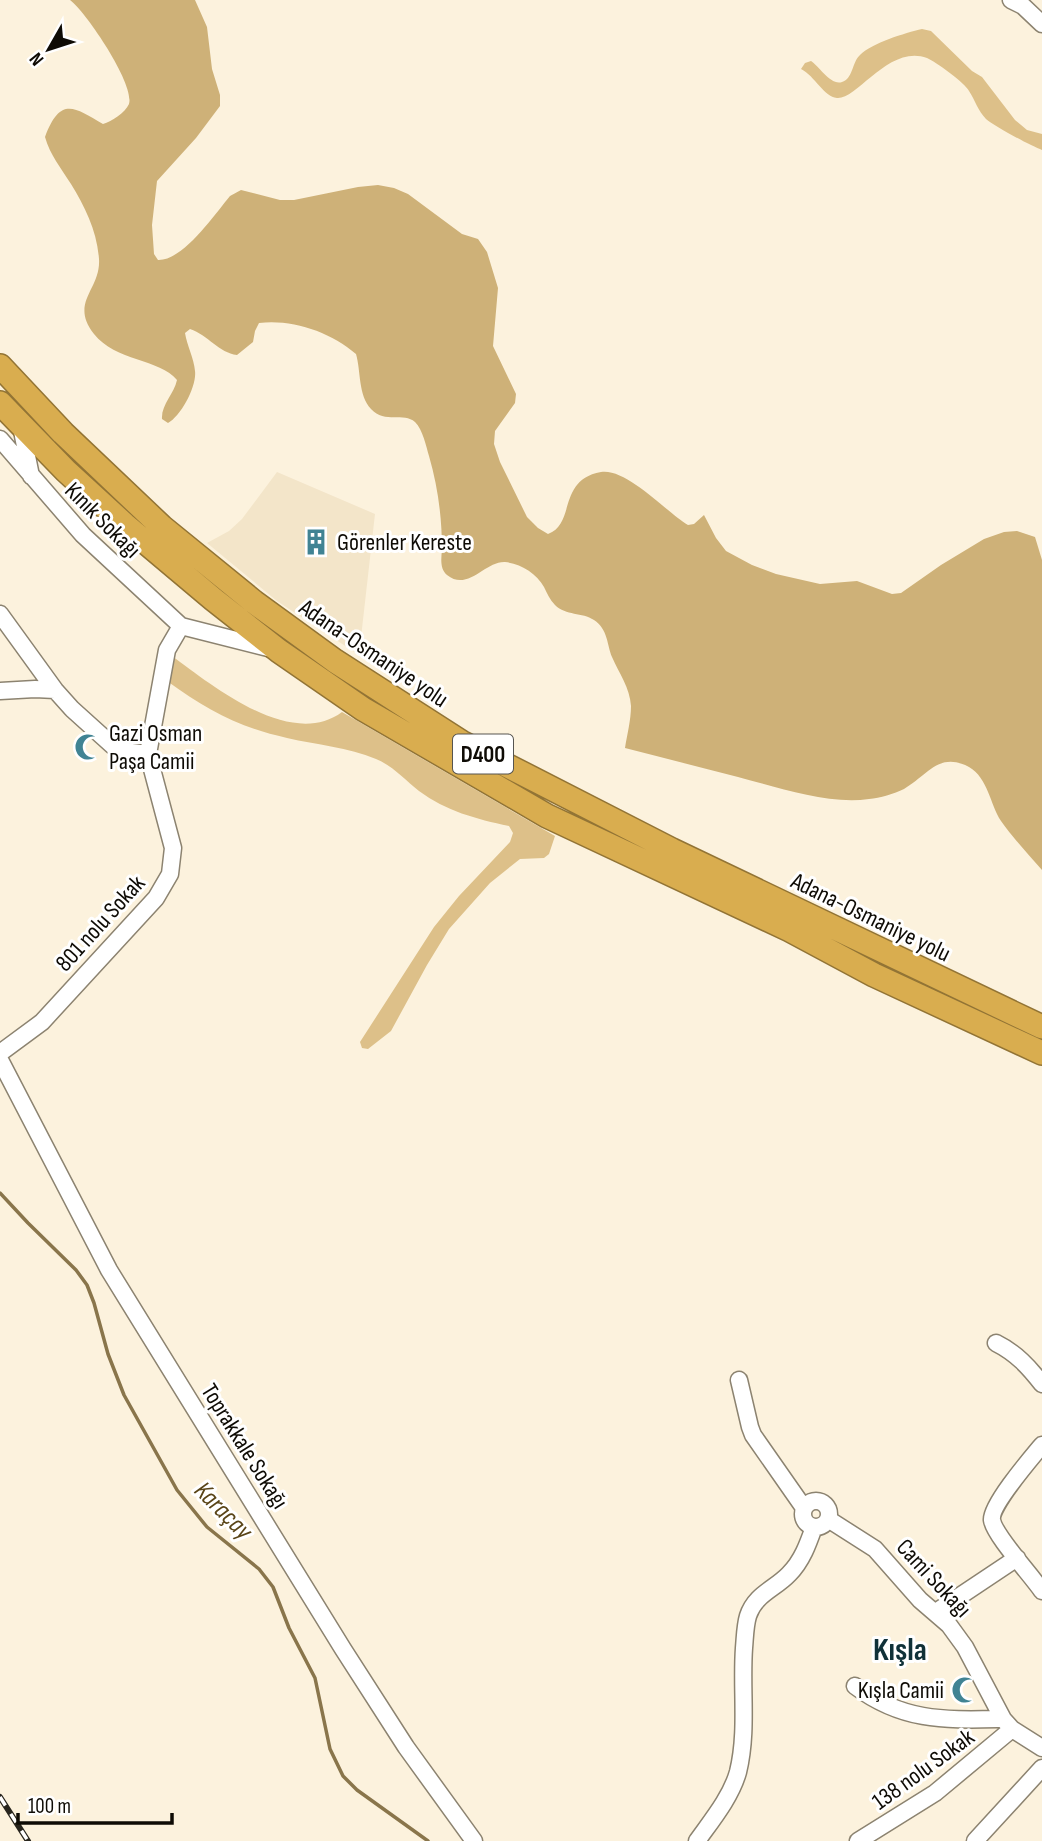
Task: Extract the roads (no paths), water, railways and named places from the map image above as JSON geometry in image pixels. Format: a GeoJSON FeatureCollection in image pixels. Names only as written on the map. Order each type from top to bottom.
{"type":"FeatureCollection","features":[{"type":"Feature","properties":{"kind":"highway","name":"Adana-Osmaniye yolu"},"geometry":{"type":"LineString","coordinates":[[0,366],[63,433],[162,527],[254,602],[335,661],[461,742],[672,850],[1042,1027]]}},
{"type":"Feature","properties":{"kind":"highway","name":"Adana-Osmaniye yolu"},"geometry":{"type":"LineString","coordinates":[[0,403],[125,525],[279,651],[363,709],[547,816],[790,930],[874,975],[1042,1053]]}},
{"type":"Feature","properties":{"kind":"street"},"geometry":{"type":"LineString","coordinates":[[1012,0],[1023,6],[1042,24]]}},
{"type":"Feature","properties":{"kind":"street"},"geometry":{"type":"LineString","coordinates":[[21,426],[32,479]]}},
{"type":"Feature","properties":{"kind":"street","name":"Kınık Sokağı"},"geometry":{"type":"LineString","coordinates":[[0,439],[83,536],[181,626],[279,651]]}},
{"type":"Feature","properties":{"kind":"street"},"geometry":{"type":"LineString","coordinates":[[0,614],[55,691],[113,746],[122,751],[148,754],[167,650],[181,626]]}},
{"type":"Feature","properties":{"kind":"street"},"geometry":{"type":"LineString","coordinates":[[0,691],[55,691]]}},
{"type":"Feature","properties":{"kind":"street","name":"801 nolu Sokak"},"geometry":{"type":"LineString","coordinates":[[0,1053],[42,1022],[149,906],[167,882],[173,848],[148,754]]}},
{"type":"Feature","properties":{"kind":"street","name":"Toprakkale Sokağı"},"geometry":{"type":"LineString","coordinates":[[0,1060],[109,1270],[343,1649],[406,1746],[474,1841]]}},
{"type":"Feature","properties":{"kind":"street"},"geometry":{"type":"LineString","coordinates":[[996,1343],[1025,1363],[1042,1384]]}},
{"type":"Feature","properties":{"kind":"street","name":"Cami Sokağı"},"geometry":{"type":"LineString","coordinates":[[739,1380],[754,1435],[804,1508],[810,1502],[823,1503],[828,1510],[821,1523],[875,1549],[911,1590],[956,1633],[1008,1724],[1042,1748]]}},
{"type":"Feature","properties":{"kind":"street"},"geometry":{"type":"LineString","coordinates":[[1042,1445],[1015,1478],[992,1514],[994,1527],[1042,1591]]}},
{"type":"Feature","properties":{"kind":"street"},"geometry":{"type":"LineString","coordinates":[[697,1841],[729,1794],[738,1773],[744,1720],[743,1668],[746,1629],[751,1609],[765,1592],[794,1569],[821,1523]]}},
{"type":"Feature","properties":{"kind":"street"},"geometry":{"type":"LineString","coordinates":[[936,1612],[1017,1558]]}},
{"type":"Feature","properties":{"kind":"street"},"geometry":{"type":"LineString","coordinates":[[855,1686],[878,1702],[908,1714],[1008,1724]]}},
{"type":"Feature","properties":{"kind":"street","name":"138 nolu Sokak"},"geometry":{"type":"LineString","coordinates":[[858,1841],[941,1788],[1008,1724]]}},
{"type":"Feature","properties":{"kind":"street"},"geometry":{"type":"LineString","coordinates":[[975,1841],[1042,1768]]}},
{"type":"Feature","properties":{"kind":"waterway","name":"Karaçay"},"geometry":{"type":"LineString","coordinates":[[0,1193],[76,1270],[87,1285],[124,1395],[177,1490],[207,1527],[259,1569],[273,1587],[289,1628],[315,1678],[330,1749],[343,1776],[357,1790],[428,1841]]}},
{"type":"Feature","properties":{"kind":"railway"},"geometry":{"type":"LineString","coordinates":[[0,1797],[28,1841]]}},
{"type":"Feature","properties":{"kind":"place","name":"Görenler Kereste"},"geometry":{"type":"Point","coordinates":[316,542]}},
{"type":"Feature","properties":{"kind":"place","name":"Gazi Osman Paşa Camii"},"geometry":{"type":"Point","coordinates":[88,747]}},
{"type":"Feature","properties":{"kind":"place","name":"Kışla Camii"},"geometry":{"type":"Point","coordinates":[965,1690]}},
{"type":"Feature","properties":{"kind":"district","name":"Kışla"},"geometry":{"type":"Point","coordinates":[900,1649]}}]}
